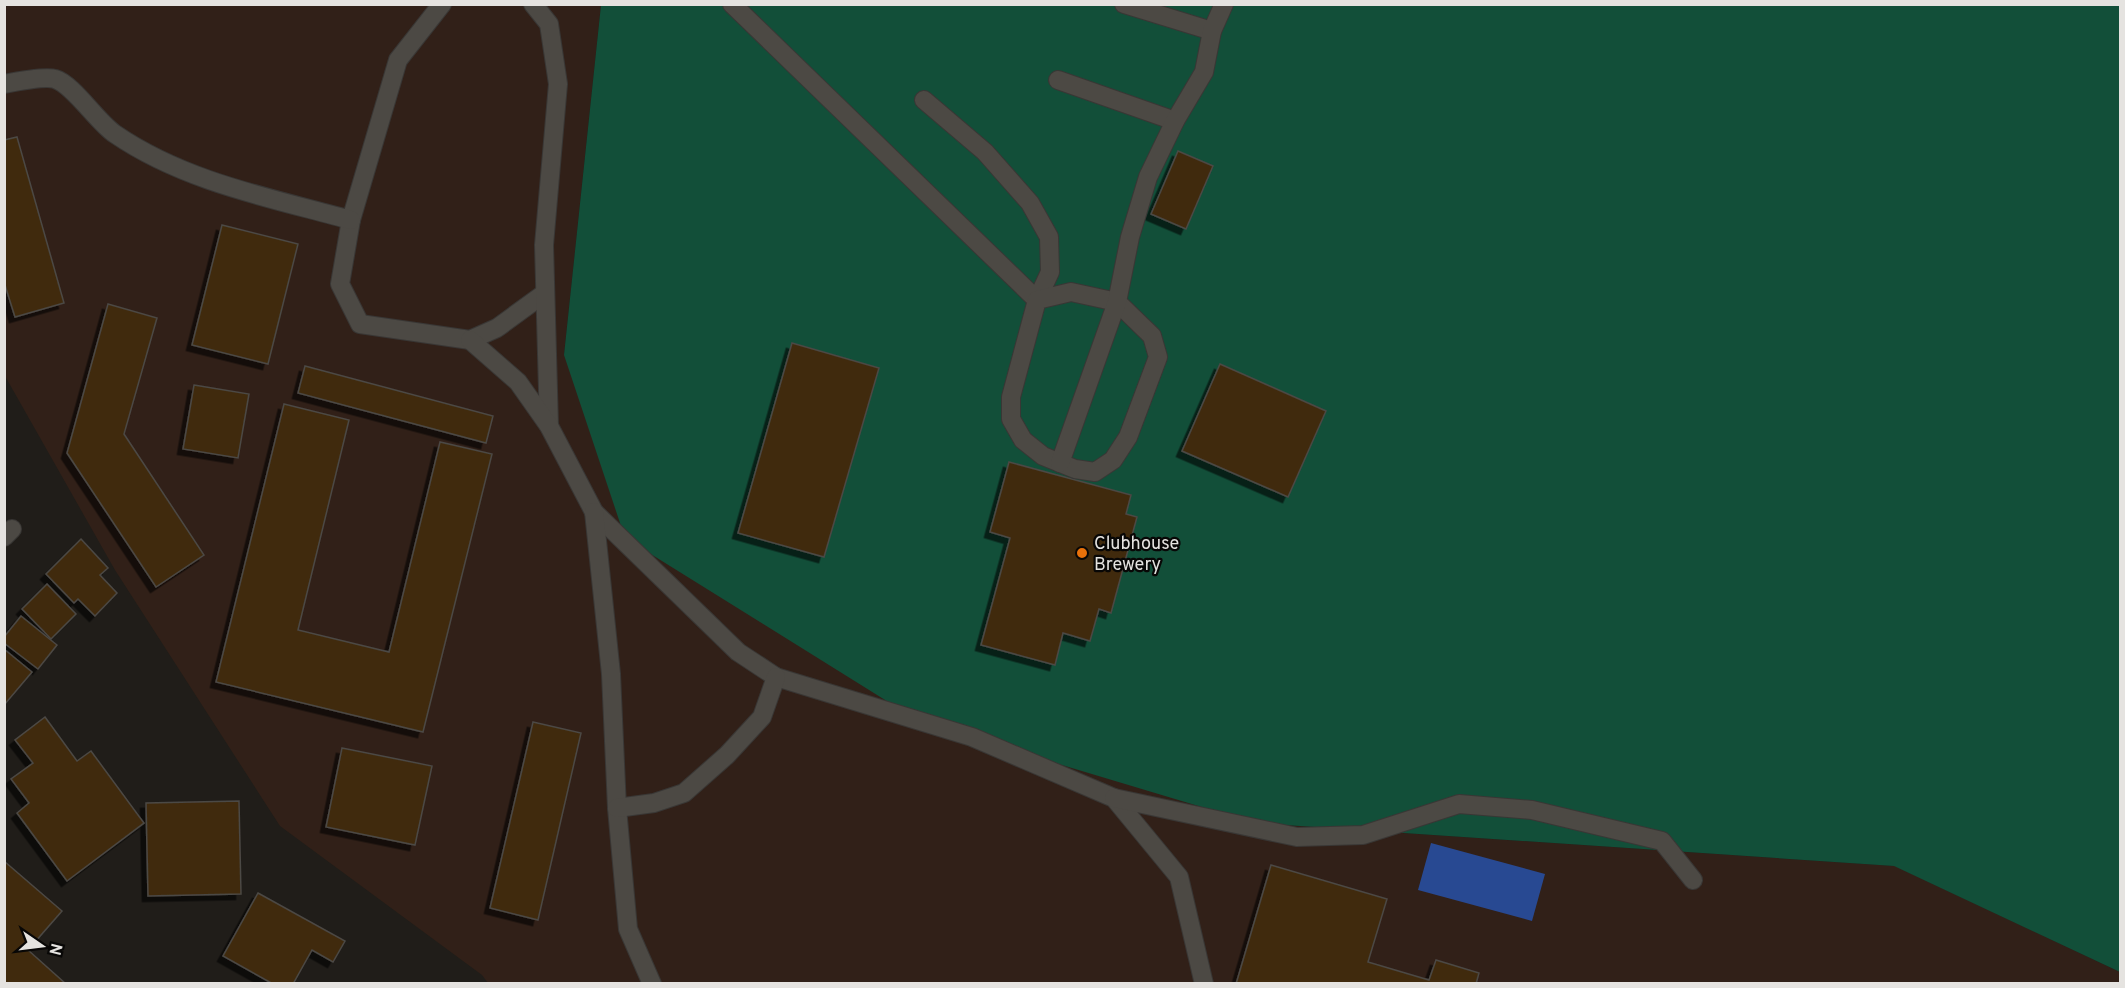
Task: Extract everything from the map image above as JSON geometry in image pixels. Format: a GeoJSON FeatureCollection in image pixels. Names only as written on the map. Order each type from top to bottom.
{"type":"FeatureCollection","features":[{"type":"Feature","properties":{"kind":"street"},"geometry":{"type":"LineString","coordinates":[[442,4],[398,60],[351,220],[340,284],[360,324],[470,340],[497,328],[544,293]]}},
{"type":"Feature","properties":{"kind":"street"},"geometry":{"type":"LineString","coordinates":[[533,4],[549,24],[558,84],[544,245],[549,426]]}},
{"type":"Feature","properties":{"kind":"street"},"geometry":{"type":"LineString","coordinates":[[732,4],[1037,300]]}},
{"type":"Feature","properties":{"kind":"street"},"geometry":{"type":"LineString","coordinates":[[1124,4],[1212,31]]}},
{"type":"Feature","properties":{"kind":"street"},"geometry":{"type":"LineString","coordinates":[[1060,463],[1117,302],[1130,237],[1148,177],[1175,121],[1204,72],[1212,31],[1224,4]]}},
{"type":"Feature","properties":{"kind":"street"},"geometry":{"type":"LineString","coordinates":[[4,84],[54,79],[72,89],[82,103],[114,133],[161,161],[213,182],[351,220]]}},
{"type":"Feature","properties":{"kind":"street"},"geometry":{"type":"LineString","coordinates":[[1058,80],[1175,121]]}},
{"type":"Feature","properties":{"kind":"street"},"geometry":{"type":"LineString","coordinates":[[924,100],[985,152],[1030,203],[1049,237],[1050,272],[1037,300],[1011,397],[1011,419],[1023,440],[1043,456],[1075,469],[1095,472],[1113,460],[1128,437],[1158,357],[1152,336],[1117,302],[1071,292],[1037,300]]}},
{"type":"Feature","properties":{"kind":"street"},"geometry":{"type":"LineString","coordinates":[[470,340],[518,382],[549,426],[594,512],[738,652],[776,677],[972,737],[1114,798],[1297,837],[1363,835],[1460,804],[1532,810],[1662,841],[1693,880]]}},
{"type":"Feature","properties":{"kind":"street"},"geometry":{"type":"LineString","coordinates":[[594,512],[611,674],[617,808],[628,929],[652,984]]}},
{"type":"Feature","properties":{"kind":"street"},"geometry":{"type":"LineString","coordinates":[[617,808],[654,803],[684,793],[727,755],[762,717],[776,677]]}},
{"type":"Feature","properties":{"kind":"street"},"geometry":{"type":"LineString","coordinates":[[1114,798],[1179,877],[1204,984]]}},
{"type":"Feature","properties":{"kind":"shaded area"},"geometry":{"type":"Polygon","coordinates":[[[4,5],[601,5],[564,355],[1255,823],[1895,866],[2120,972],[2120,983],[488,983],[482,975],[280,826],[115,570],[5,376],[4,5]]]}},
{"type":"Feature","properties":{"kind":"green space"},"geometry":{"type":"Polygon","coordinates":[[[601,5],[2120,5],[2120,972],[1894,866],[1255,823],[922,723],[625,538],[564,355],[601,5]]]}},
{"type":"Feature","properties":{"kind":"water"},"geometry":{"type":"Polygon","coordinates":[[[1431,843],[1545,874],[1532,921],[1418,890],[1431,843]]]}},
{"type":"Feature","properties":{"kind":"building"},"geometry":{"type":"Polygon","coordinates":[[[17,137],[64,303],[15,317],[4,282],[4,140],[17,137]]]}},
{"type":"Feature","properties":{"kind":"building"},"geometry":{"type":"Polygon","coordinates":[[[1178,151],[1213,166],[1186,229],[1151,214],[1178,151]]]}},
{"type":"Feature","properties":{"kind":"building"},"geometry":{"type":"Polygon","coordinates":[[[222,225],[298,244],[268,364],[192,345],[222,225]]]}},
{"type":"Feature","properties":{"kind":"building"},"geometry":{"type":"Polygon","coordinates":[[[108,304],[157,318],[124,434],[204,555],[156,587],[67,453],[108,304]]]}},
{"type":"Feature","properties":{"kind":"building"},"geometry":{"type":"Polygon","coordinates":[[[792,343],[879,368],[824,557],[738,533],[792,343]]]}},
{"type":"Feature","properties":{"kind":"building"},"geometry":{"type":"Polygon","coordinates":[[[1220,364],[1326,411],[1288,497],[1182,451],[1220,364]]]}},
{"type":"Feature","properties":{"kind":"building"},"geometry":{"type":"Polygon","coordinates":[[[305,366],[493,416],[486,443],[298,393],[305,366]]]}},
{"type":"Feature","properties":{"kind":"building"},"geometry":{"type":"Polygon","coordinates":[[[194,385],[249,394],[238,458],[183,449],[194,385]]]}},
{"type":"Feature","properties":{"kind":"building"},"geometry":{"type":"Polygon","coordinates":[[[284,404],[349,420],[298,630],[389,652],[440,442],[492,454],[423,732],[216,682],[284,404]]]}},
{"type":"Feature","properties":{"kind":"building"},"geometry":{"type":"Polygon","coordinates":[[[1009,462],[1131,495],[1126,514],[1137,517],[1111,613],[1099,609],[1090,641],[1063,633],[1055,665],[981,645],[1010,538],[990,532],[1009,462]]]}},
{"type":"Feature","properties":{"kind":"building"},"geometry":{"type":"Polygon","coordinates":[[[81,539],[108,568],[100,575],[117,593],[95,616],[78,599],[74,603],[46,574],[81,539]]]}},
{"type":"Feature","properties":{"kind":"building"},"geometry":{"type":"Polygon","coordinates":[[[47,584],[76,614],[51,639],[22,609],[47,584]]]}},
{"type":"Feature","properties":{"kind":"building"},"geometry":{"type":"Polygon","coordinates":[[[21,616],[57,645],[38,669],[4,643],[4,637],[21,616]]]}},
{"type":"Feature","properties":{"kind":"building"},"geometry":{"type":"Polygon","coordinates":[[[4,649],[32,672],[5,704],[4,703],[4,649]]]}},
{"type":"Feature","properties":{"kind":"building"},"geometry":{"type":"Polygon","coordinates":[[[45,717],[77,761],[91,751],[144,823],[67,881],[17,813],[29,803],[11,779],[33,763],[15,740],[45,717]]]}},
{"type":"Feature","properties":{"kind":"building"},"geometry":{"type":"Polygon","coordinates":[[[533,722],[581,733],[538,920],[490,908],[533,722]]]}},
{"type":"Feature","properties":{"kind":"building"},"geometry":{"type":"Polygon","coordinates":[[[342,748],[432,766],[415,845],[326,827],[342,748]]]}},
{"type":"Feature","properties":{"kind":"building"},"geometry":{"type":"Polygon","coordinates":[[[239,801],[241,894],[148,896],[146,803],[239,801]]]}},
{"type":"Feature","properties":{"kind":"building"},"geometry":{"type":"Polygon","coordinates":[[[4,861],[62,911],[28,950],[66,984],[4,984],[4,861]]]}},
{"type":"Feature","properties":{"kind":"building"},"geometry":{"type":"Polygon","coordinates":[[[1271,865],[1387,899],[1368,962],[1429,980],[1436,960],[1479,973],[1476,984],[1236,984],[1271,865]]]}},
{"type":"Feature","properties":{"kind":"building"},"geometry":{"type":"Polygon","coordinates":[[[258,893],[345,941],[333,962],[312,950],[293,984],[273,984],[223,956],[258,893]]]}},
{"type":"Feature","properties":{"kind":"place","name":"Clubhouse Brewery"},"geometry":{"type":"Point","coordinates":[1082,553]}}]}
